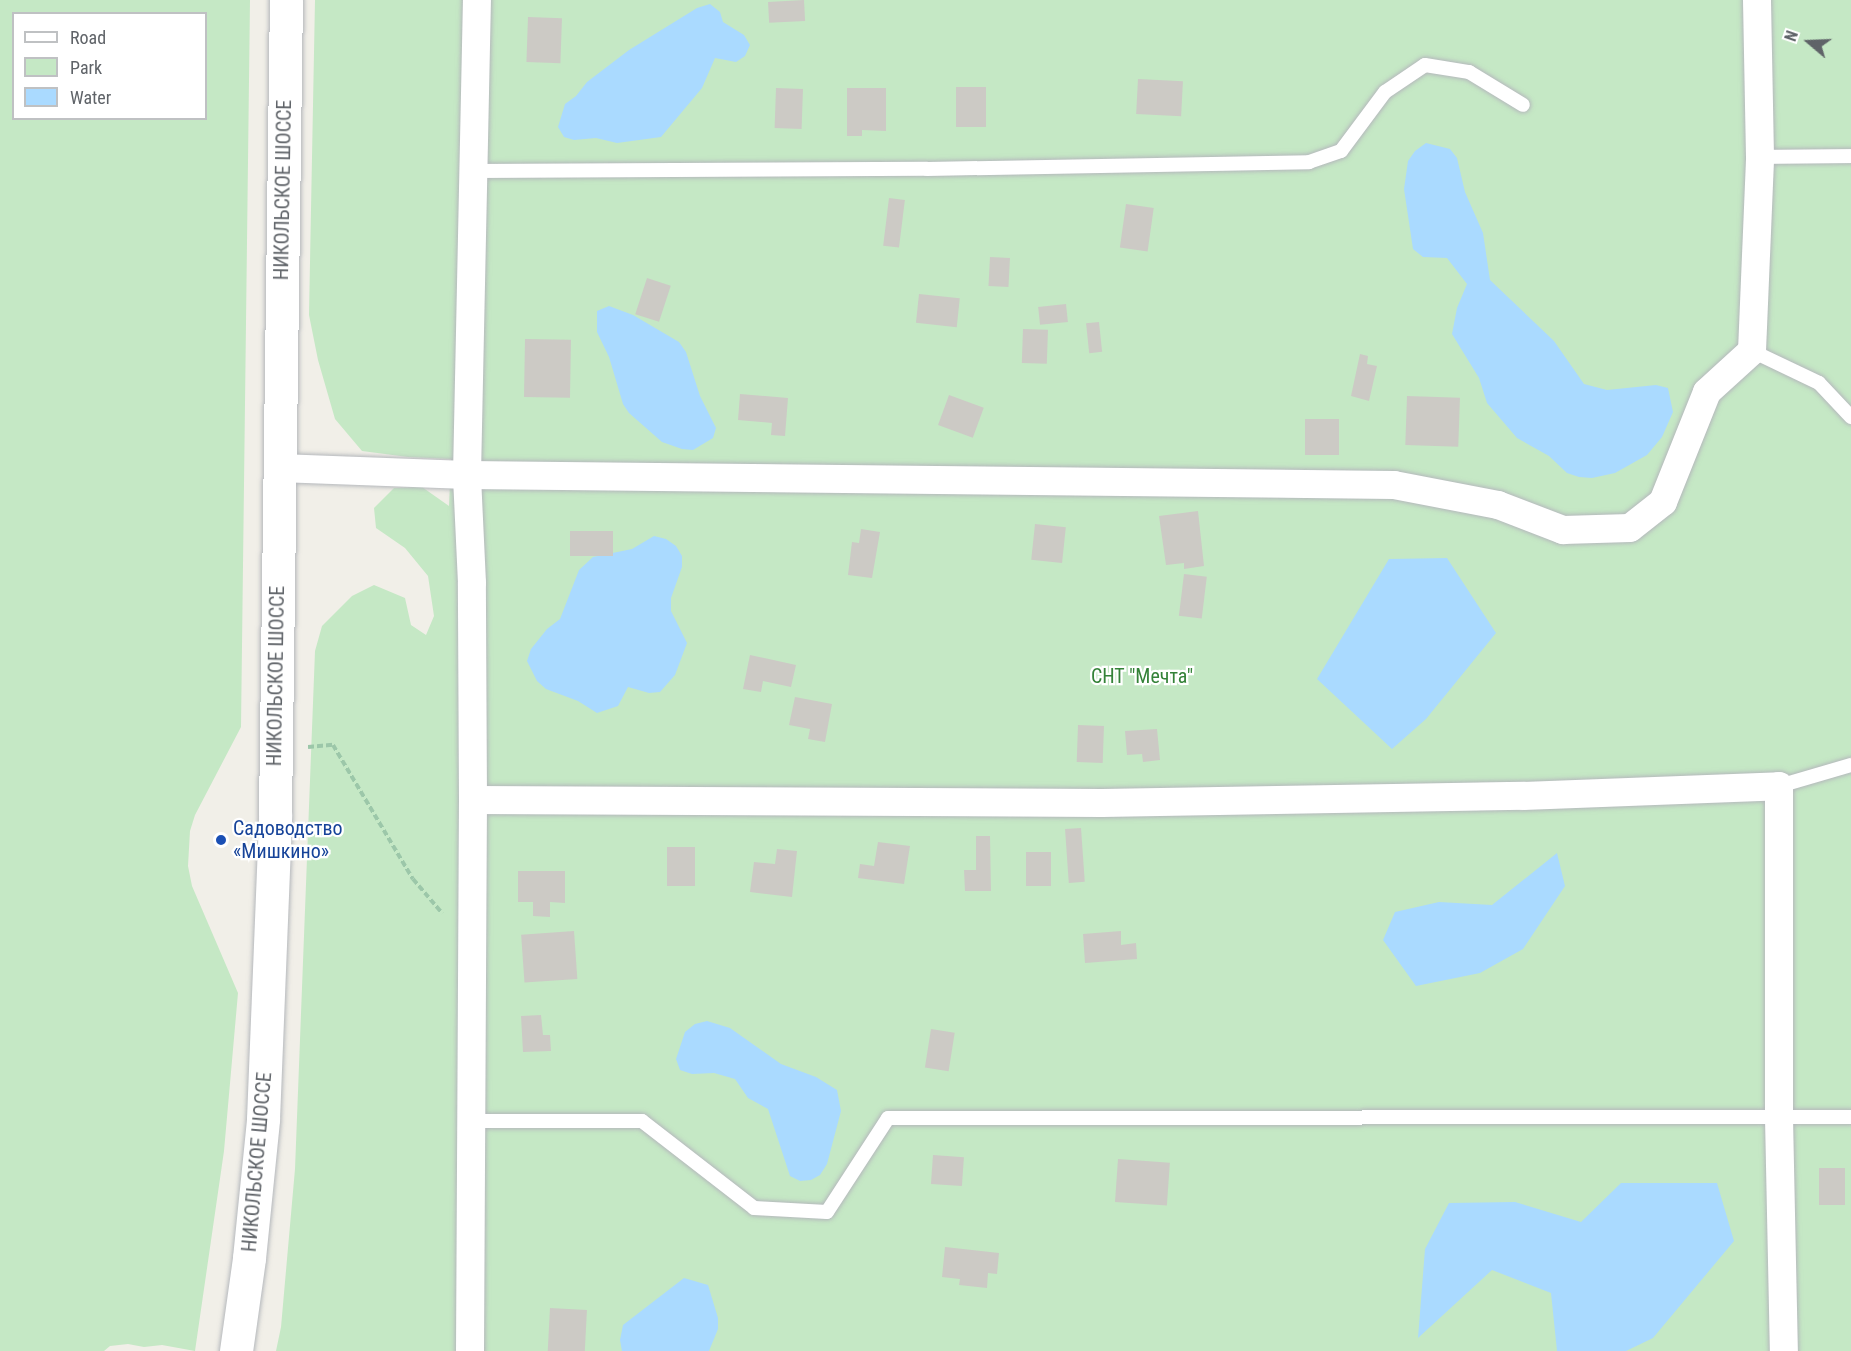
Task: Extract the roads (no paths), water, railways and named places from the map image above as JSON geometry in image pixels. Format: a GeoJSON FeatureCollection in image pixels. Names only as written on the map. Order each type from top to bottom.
{"type":"FeatureCollection","features":[{"type":"Feature","properties":{"kind":"main road","name":"НИКОЛЬСКОЕ ШОССЕ"},"geometry":{"type":"LineString","coordinates":[[236,1351],[249,1258],[262,1119],[275,750],[286,0]]}},
{"type":"Feature","properties":{"kind":"street"},"geometry":{"type":"LineString","coordinates":[[470,1351],[474,951],[472,583],[467,475],[477,0]]}},
{"type":"Feature","properties":{"kind":"street"},"geometry":{"type":"LineString","coordinates":[[279,468],[467,475],[1394,485],[1497,506],[1563,530],[1630,528],[1663,502],[1707,392],[1752,351],[1760,157],[1757,0]]}},
{"type":"Feature","properties":{"kind":"street"},"geometry":{"type":"LineString","coordinates":[[473,800],[1102,803],[1524,796],[1779,786],[1779,1118],[1784,1351]]}},
{"type":"Feature","properties":{"kind":"lane"},"geometry":{"type":"LineString","coordinates":[[474,171],[927,169],[1309,162],[1341,151],[1385,92],[1425,65],[1470,72],[1523,105]]}},
{"type":"Feature","properties":{"kind":"lane"},"geometry":{"type":"LineString","coordinates":[[1760,157],[1851,156]]}},
{"type":"Feature","properties":{"kind":"lane"},"geometry":{"type":"LineString","coordinates":[[1752,351],[1819,383],[1851,417]]}},
{"type":"Feature","properties":{"kind":"lane"},"geometry":{"type":"LineString","coordinates":[[1779,786],[1851,765]]}},
{"type":"Feature","properties":{"kind":"lane"},"geometry":{"type":"LineString","coordinates":[[472,1120],[642,1121],[754,1208],[827,1212],[888,1118],[1851,1117]]}},
{"type":"Feature","properties":{"kind":"water"},"geometry":{"type":"Polygon","coordinates":[[[710,4],[720,12],[723,22],[744,35],[750,45],[745,56],[736,62],[715,58],[702,88],[661,137],[617,143],[596,138],[574,140],[564,137],[558,127],[565,104],[576,96],[587,82],[629,50],[697,8],[710,4]]]}},
{"type":"Feature","properties":{"kind":"water"},"geometry":{"type":"Polygon","coordinates":[[[1426,143],[1450,149],[1457,158],[1465,192],[1483,233],[1490,280],[1554,341],[1584,384],[1607,390],[1656,385],[1668,388],[1673,412],[1662,437],[1647,455],[1615,473],[1592,478],[1579,477],[1567,473],[1549,456],[1517,438],[1487,403],[1479,378],[1452,334],[1457,308],[1467,284],[1447,258],[1423,257],[1413,249],[1404,189],[1408,161],[1415,151],[1426,143]]]}},
{"type":"Feature","properties":{"kind":"water"},"geometry":{"type":"Polygon","coordinates":[[[609,306],[633,315],[679,342],[686,352],[700,396],[716,428],[713,438],[693,450],[682,449],[662,442],[629,413],[623,404],[609,357],[597,332],[597,311],[609,306]]]}},
{"type":"Feature","properties":{"kind":"water"},"geometry":{"type":"Polygon","coordinates":[[[654,536],[666,539],[676,546],[682,556],[682,567],[671,598],[671,611],[687,643],[675,675],[660,692],[649,693],[628,687],[618,706],[597,713],[578,701],[546,689],[537,681],[527,661],[531,649],[547,629],[560,619],[579,570],[593,557],[632,549],[654,536]]]}},
{"type":"Feature","properties":{"kind":"water"},"geometry":{"type":"Polygon","coordinates":[[[1447,558],[1496,633],[1426,719],[1392,749],[1317,679],[1389,559],[1447,558]]]}},
{"type":"Feature","properties":{"kind":"water"},"geometry":{"type":"Polygon","coordinates":[[[1557,853],[1565,886],[1523,949],[1480,973],[1416,986],[1383,940],[1395,912],[1439,902],[1492,905],[1557,853]]]}},
{"type":"Feature","properties":{"kind":"water"},"geometry":{"type":"Polygon","coordinates":[[[707,1021],[730,1028],[781,1064],[816,1077],[837,1090],[841,1111],[827,1164],[820,1175],[811,1180],[800,1181],[790,1176],[768,1109],[748,1098],[735,1079],[714,1073],[692,1074],[680,1070],[676,1059],[685,1032],[695,1024],[707,1021]]]}},
{"type":"Feature","properties":{"kind":"water"},"geometry":{"type":"Polygon","coordinates":[[[1621,1183],[1717,1183],[1734,1241],[1653,1338],[1626,1351],[1557,1351],[1551,1293],[1492,1270],[1418,1338],[1425,1249],[1449,1203],[1515,1202],[1581,1222],[1621,1183]]]}},
{"type":"Feature","properties":{"kind":"water"},"geometry":{"type":"Polygon","coordinates":[[[684,1278],[708,1285],[718,1318],[718,1329],[709,1351],[622,1351],[620,1340],[623,1325],[684,1278]]]}},
{"type":"Feature","properties":{"kind":"place","name":"Садоводство «Мишкино»"},"geometry":{"type":"Point","coordinates":[221,840]}},
{"type":"Feature","properties":{"kind":"park label","name":"СНТ \"Мечта\""},"geometry":{"type":"Point","coordinates":[1142,676]}}]}
